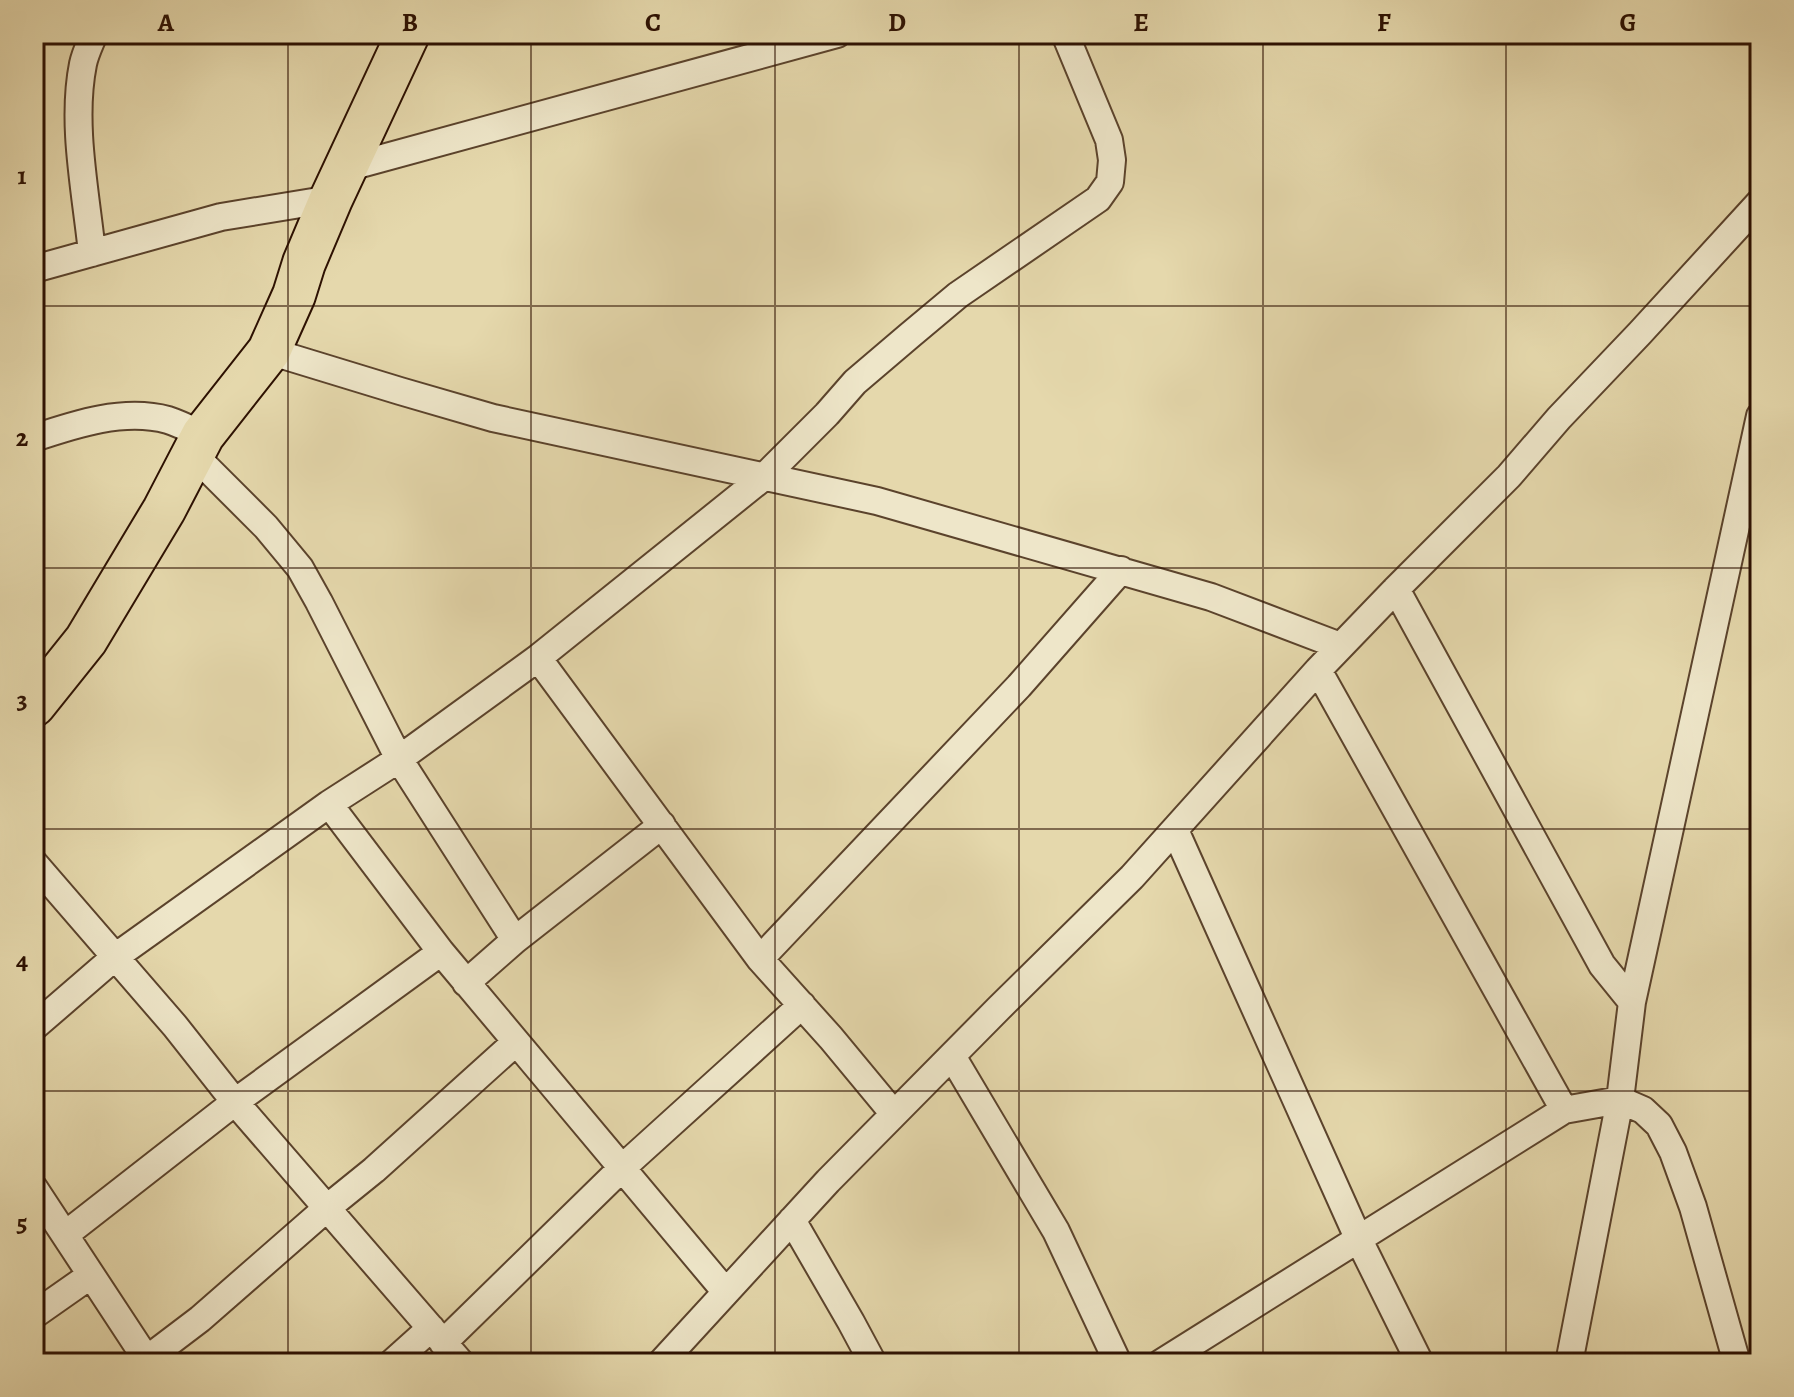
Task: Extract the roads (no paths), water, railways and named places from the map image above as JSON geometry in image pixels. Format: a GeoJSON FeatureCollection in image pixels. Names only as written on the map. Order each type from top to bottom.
{"type":"FeatureCollection","features":[{"type":"Feature","properties":{"kind":"main road"},"geometry":{"type":"LineString","coordinates":[[34,705],[86,640],[164,510],[198,444],[269,351],[338,184],[408,34]]}},
{"type":"Feature","properties":{"kind":"street"},"geometry":{"type":"LineString","coordinates":[[92,253],[79,96],[84,61],[94,34]]}},
{"type":"Feature","properties":{"kind":"street"},"geometry":{"type":"LineString","coordinates":[[34,269],[338,184],[837,34]]}},
{"type":"Feature","properties":{"kind":"street"},"geometry":{"type":"LineString","coordinates":[[34,1027],[115,957],[538,658],[766,475],[855,382],[958,295],[1098,199],[1110,182],[1112,160],[1109,140],[1065,34]]}},
{"type":"Feature","properties":{"kind":"street"},"geometry":{"type":"LineString","coordinates":[[661,1363],[725,1291],[894,1114],[1132,877],[1340,646],[1509,476],[1760,202]]}},
{"type":"Feature","properties":{"kind":"street"},"geometry":{"type":"LineString","coordinates":[[269,351],[493,418],[877,501],[1211,597],[1340,646]]}},
{"type":"Feature","properties":{"kind":"street"},"geometry":{"type":"LineString","coordinates":[[34,438],[130,415],[169,421],[198,444],[300,568],[399,759],[515,940]]}},
{"type":"Feature","properties":{"kind":"street"},"geometry":{"type":"LineString","coordinates":[[1569,1363],[1620,1100],[1632,1002],[1760,416]]}},
{"type":"Feature","properties":{"kind":"street"},"geometry":{"type":"LineString","coordinates":[[760,959],[1019,686],[1121,570]]}},
{"type":"Feature","properties":{"kind":"street"},"geometry":{"type":"LineString","coordinates":[[1396,589],[1602,965],[1632,1002]]}},
{"type":"Feature","properties":{"kind":"street"},"geometry":{"type":"LineString","coordinates":[[538,658],[760,959],[894,1114]]}},
{"type":"Feature","properties":{"kind":"street"},"geometry":{"type":"LineString","coordinates":[[1318,670],[1564,1110]]}},
{"type":"Feature","properties":{"kind":"street"},"geometry":{"type":"LineString","coordinates":[[329,804],[466,983],[725,1291]]}},
{"type":"Feature","properties":{"kind":"street"},"geometry":{"type":"LineString","coordinates":[[466,983],[515,940],[662,825]]}},
{"type":"Feature","properties":{"kind":"street"},"geometry":{"type":"LineString","coordinates":[[1175,830],[1359,1240],[1420,1363]]}},
{"type":"Feature","properties":{"kind":"street"},"geometry":{"type":"LineString","coordinates":[[34,863],[461,1363]]}},
{"type":"Feature","properties":{"kind":"street"},"geometry":{"type":"LineString","coordinates":[[66,1234],[235,1102],[441,952]]}},
{"type":"Feature","properties":{"kind":"street"},"geometry":{"type":"LineString","coordinates":[[392,1363],[437,1336],[802,1005]]}},
{"type":"Feature","properties":{"kind":"street"},"geometry":{"type":"LineString","coordinates":[[34,1188],[146,1362],[374,1170],[516,1042]]}},
{"type":"Feature","properties":{"kind":"street"},"geometry":{"type":"LineString","coordinates":[[952,1056],[1056,1231],[1118,1363]]}},
{"type":"Feature","properties":{"kind":"street"},"geometry":{"type":"LineString","coordinates":[[1161,1363],[1564,1110],[1620,1100],[1643,1110],[1659,1125],[1673,1152],[1693,1207],[1737,1363]]}},
{"type":"Feature","properties":{"kind":"street"},"geometry":{"type":"LineString","coordinates":[[792,1220],[873,1363]]}},
{"type":"Feature","properties":{"kind":"street"},"geometry":{"type":"LineString","coordinates":[[34,1315],[91,1275]]}}]}
